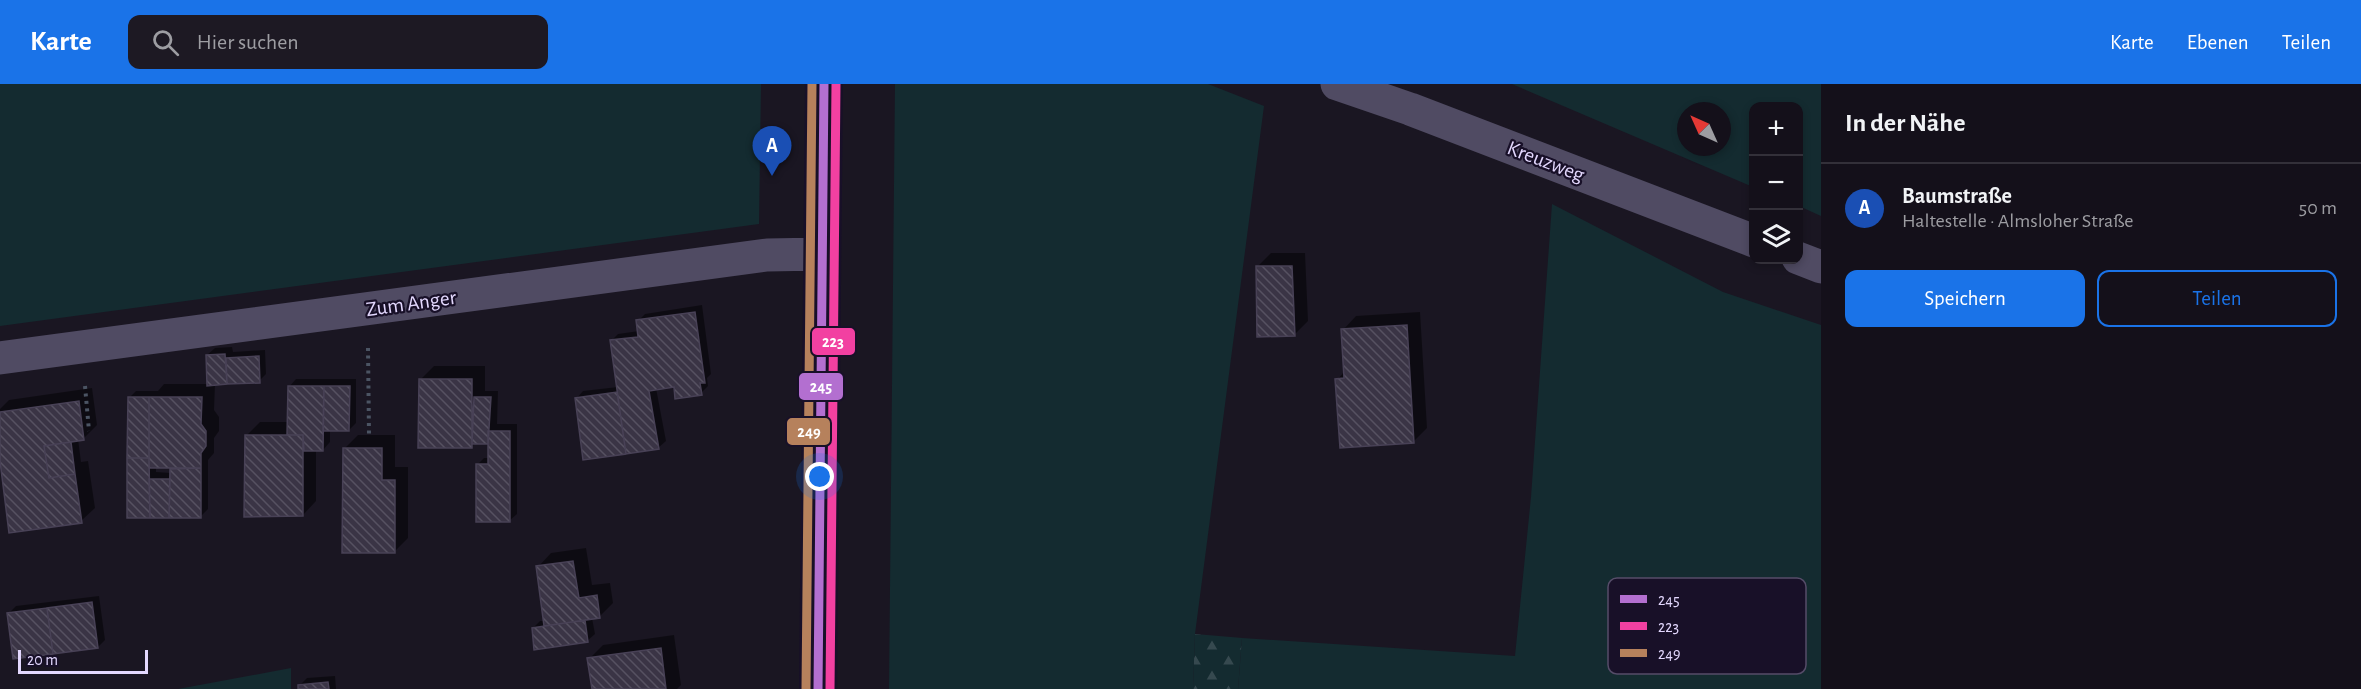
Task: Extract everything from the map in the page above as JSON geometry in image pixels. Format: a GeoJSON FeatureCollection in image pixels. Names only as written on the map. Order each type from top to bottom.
{"type":"FeatureCollection","features":[{"type":"Feature","properties":{"kind":"street"},"geometry":{"type":"LineString","coordinates":[[819,689],[824,84]]}},
{"type":"Feature","properties":{"kind":"street","name":"Kreuzweg"},"geometry":{"type":"LineString","coordinates":[[1337,84],[1410,109],[1749,239]]}},
{"type":"Feature","properties":{"kind":"street","name":"Zum Anger"},"geometry":{"type":"LineString","coordinates":[[0,358],[767,255],[822,254]]}},
{"type":"Feature","properties":{"kind":"street"},"geometry":{"type":"LineString","coordinates":[[1803,260],[1821,267]]}},
{"type":"Feature","properties":{"kind":"path"},"geometry":{"type":"LineString","coordinates":[[368,309],[369,435]]}},
{"type":"Feature","properties":{"kind":"green space"},"geometry":{"type":"Polygon","coordinates":[[[0,84],[761,84],[759,224],[0,326],[0,84]]]}},
{"type":"Feature","properties":{"kind":"green space"},"geometry":{"type":"Polygon","coordinates":[[[895,84],[1208,84],[1264,106],[1195,634],[1193,689],[889,689],[895,84]]]}},
{"type":"Feature","properties":{"kind":"green space"},"geometry":{"type":"Polygon","coordinates":[[[1512,84],[1821,84],[1821,216],[1803,208],[1803,102],[1749,102],[1749,185],[1680,156],[1731,156],[1731,102],[1677,102],[1677,155],[1512,84]]]}},
{"type":"Feature","properties":{"kind":"green space"},"geometry":{"type":"Polygon","coordinates":[[[1552,204],[1723,292],[1821,325],[1821,689],[1238,689],[1242,638],[1515,656],[1531,497],[1552,204]]]}},
{"type":"Feature","properties":{"kind":"green space"},"geometry":{"type":"Polygon","coordinates":[[[1195,634],[1242,638],[1238,689],[1193,689],[1195,634]]]}},
{"type":"Feature","properties":{"kind":"green space"},"geometry":{"type":"Polygon","coordinates":[[[291,668],[291,689],[178,689],[291,668]]]}},
{"type":"Feature","properties":{"kind":"building"},"geometry":{"type":"Polygon","coordinates":[[[1256,266],[1292,266],[1295,336],[1257,337],[1256,266]]]}},
{"type":"Feature","properties":{"kind":"building"},"geometry":{"type":"Polygon","coordinates":[[[695,312],[705,383],[700,383],[702,395],[675,399],[674,387],[649,391],[659,449],[626,454],[610,340],[638,337],[636,320],[695,312]]]}},
{"type":"Feature","properties":{"kind":"building"},"geometry":{"type":"Polygon","coordinates":[[[1407,325],[1414,443],[1340,448],[1335,379],[1344,378],[1341,329],[1407,325]]]}},
{"type":"Feature","properties":{"kind":"building"},"geometry":{"type":"Polygon","coordinates":[[[225,354],[227,384],[207,386],[206,355],[225,354]]]}},
{"type":"Feature","properties":{"kind":"building"},"geometry":{"type":"Polygon","coordinates":[[[259,356],[260,383],[227,384],[226,358],[259,356]]]}},
{"type":"Feature","properties":{"kind":"building"},"geometry":{"type":"Polygon","coordinates":[[[419,379],[472,379],[472,448],[418,448],[419,379]]]}},
{"type":"Feature","properties":{"kind":"building"},"geometry":{"type":"Polygon","coordinates":[[[288,386],[324,386],[323,451],[304,451],[303,435],[287,435],[288,386]]]}},
{"type":"Feature","properties":{"kind":"building"},"geometry":{"type":"Polygon","coordinates":[[[324,386],[350,386],[349,431],[323,431],[324,386]]]}},
{"type":"Feature","properties":{"kind":"building"},"geometry":{"type":"Polygon","coordinates":[[[617,392],[626,454],[583,460],[575,398],[617,392]]]}},
{"type":"Feature","properties":{"kind":"building"},"geometry":{"type":"Polygon","coordinates":[[[128,397],[149,397],[149,458],[127,458],[128,397]]]}},
{"type":"Feature","properties":{"kind":"building"},"geometry":{"type":"Polygon","coordinates":[[[149,397],[202,397],[201,424],[206,431],[206,446],[201,453],[201,468],[149,468],[149,397]]]}},
{"type":"Feature","properties":{"kind":"building"},"geometry":{"type":"Polygon","coordinates":[[[474,397],[491,397],[488,444],[472,444],[474,397]]]}},
{"type":"Feature","properties":{"kind":"building"},"geometry":{"type":"Polygon","coordinates":[[[79,401],[84,440],[44,446],[49,478],[75,474],[82,523],[9,533],[0,461],[0,412],[79,401]]]}},
{"type":"Feature","properties":{"kind":"building"},"geometry":{"type":"Polygon","coordinates":[[[488,431],[510,431],[510,522],[476,522],[476,464],[488,464],[488,431]]]}},
{"type":"Feature","properties":{"kind":"building"},"geometry":{"type":"Polygon","coordinates":[[[245,435],[303,435],[303,516],[244,517],[245,435]]]}},
{"type":"Feature","properties":{"kind":"building"},"geometry":{"type":"Polygon","coordinates":[[[71,442],[75,474],[49,478],[44,446],[71,442]]]}},
{"type":"Feature","properties":{"kind":"building"},"geometry":{"type":"Polygon","coordinates":[[[343,448],[382,448],[382,480],[395,480],[395,553],[342,553],[343,448]]]}},
{"type":"Feature","properties":{"kind":"building"},"geometry":{"type":"Polygon","coordinates":[[[127,458],[149,458],[150,518],[127,518],[127,458]]]}},
{"type":"Feature","properties":{"kind":"building"},"geometry":{"type":"Polygon","coordinates":[[[201,468],[201,518],[169,518],[170,469],[201,468]]]}},
{"type":"Feature","properties":{"kind":"building"},"geometry":{"type":"Polygon","coordinates":[[[149,479],[170,479],[169,518],[150,518],[149,479]]]}},
{"type":"Feature","properties":{"kind":"building"},"geometry":{"type":"Polygon","coordinates":[[[573,561],[579,598],[597,595],[600,618],[544,626],[536,566],[573,561]]]}},
{"type":"Feature","properties":{"kind":"building"},"geometry":{"type":"Polygon","coordinates":[[[92,602],[98,648],[53,654],[47,608],[92,602]]]}},
{"type":"Feature","properties":{"kind":"building"},"geometry":{"type":"Polygon","coordinates":[[[47,608],[53,654],[13,659],[7,613],[47,608]]]}},
{"type":"Feature","properties":{"kind":"building"},"geometry":{"type":"Polygon","coordinates":[[[585,620],[588,642],[534,650],[532,628],[585,620]]]}},
{"type":"Feature","properties":{"kind":"building"},"geometry":{"type":"Polygon","coordinates":[[[661,648],[666,689],[592,689],[587,658],[661,648]]]}},
{"type":"Feature","properties":{"kind":"building"},"geometry":{"type":"Polygon","coordinates":[[[328,682],[329,689],[298,689],[298,685],[328,682]]]}},
{"type":"Feature","properties":{"kind":"transit line","name":"249"},"geometry":{"type":"LineString","coordinates":[[806,689],[812,84]]}},
{"type":"Feature","properties":{"kind":"transit line","name":"245"},"geometry":{"type":"LineString","coordinates":[[818,689],[824,84]]}},
{"type":"Feature","properties":{"kind":"transit line","name":"223"},"geometry":{"type":"LineString","coordinates":[[830,689],[836,84]]}},
{"type":"Feature","properties":{"kind":"place","name":"Baumstraße"},"geometry":{"type":"Point","coordinates":[772,176]}}]}
